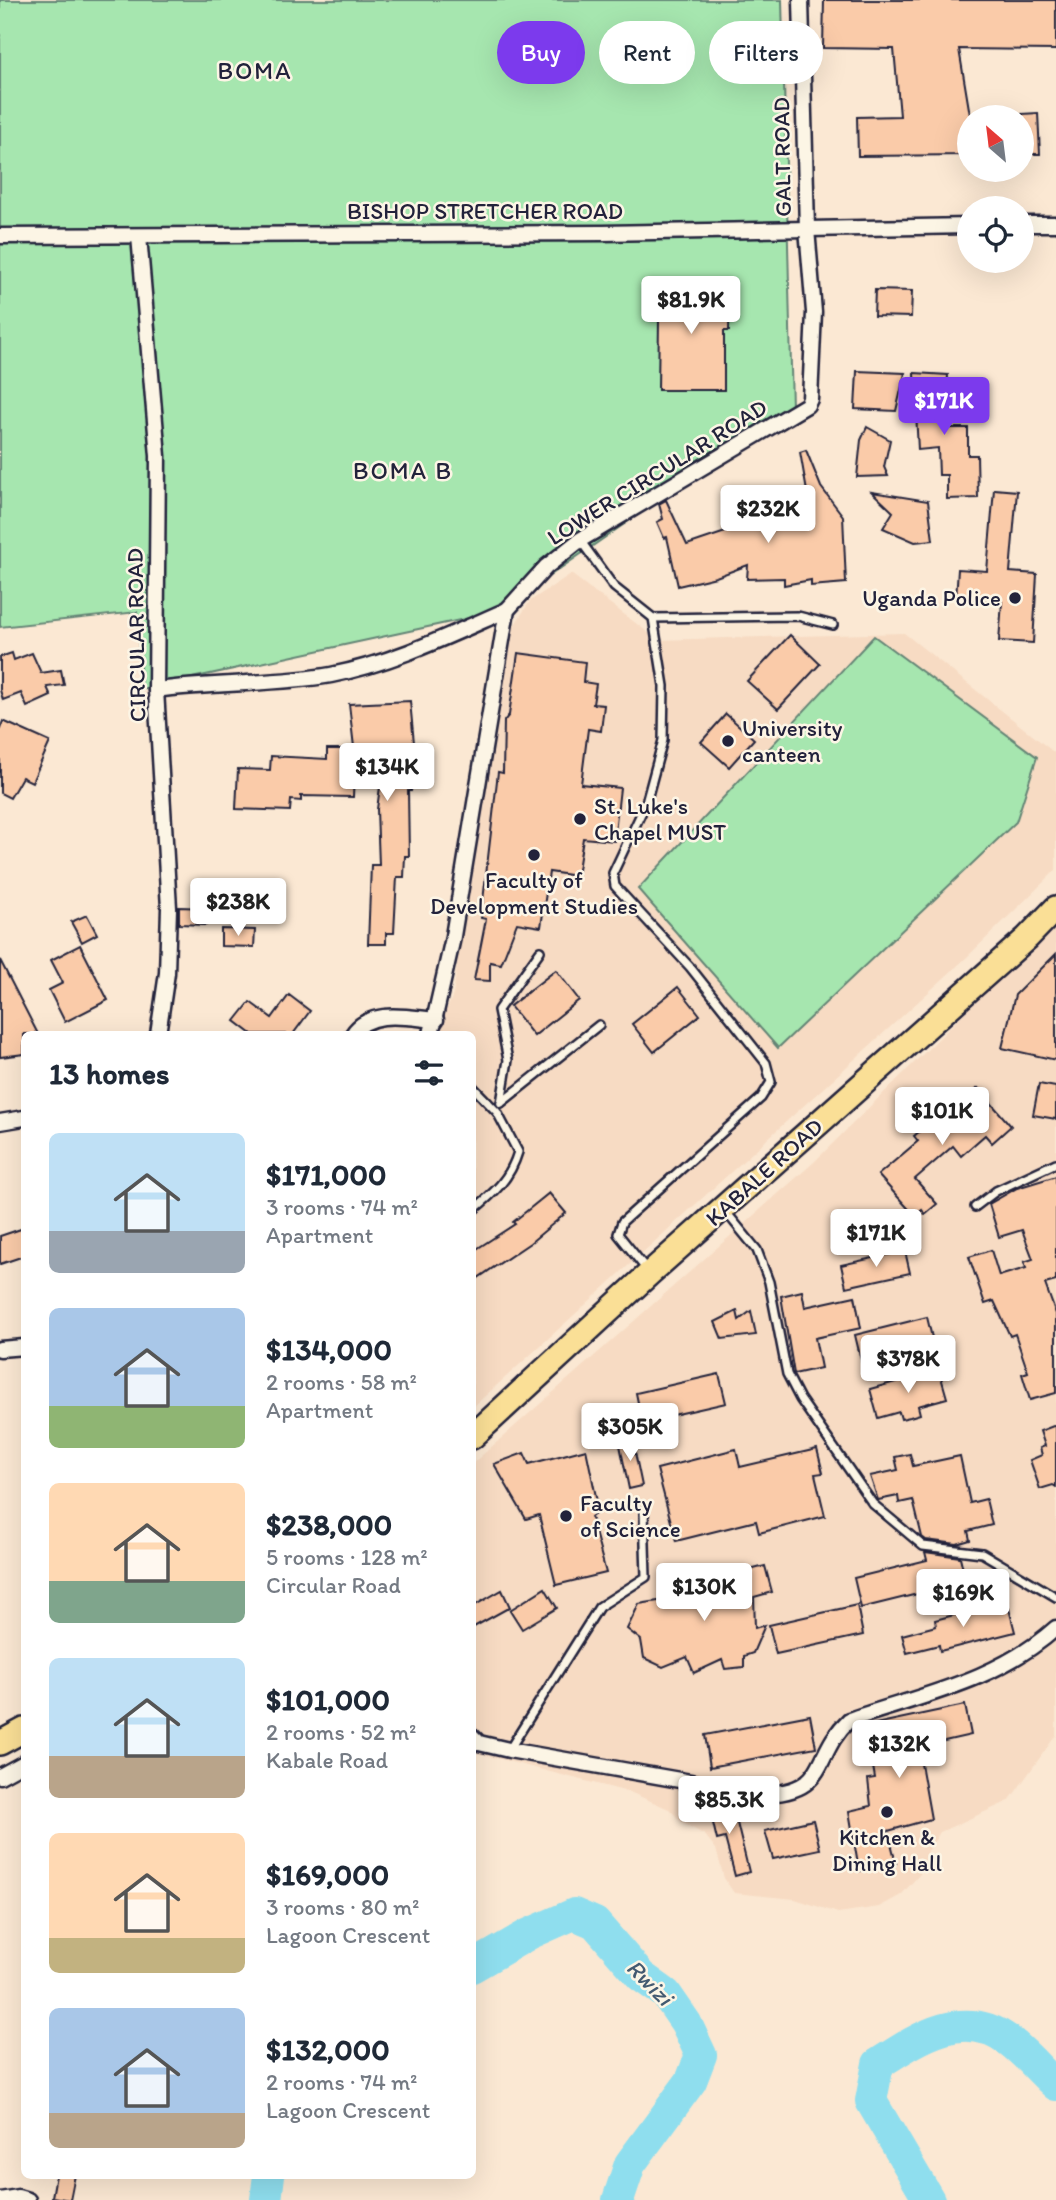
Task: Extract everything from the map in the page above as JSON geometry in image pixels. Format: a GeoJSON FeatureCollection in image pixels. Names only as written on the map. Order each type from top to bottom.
{"type":"FeatureCollection","features":[{"type":"Feature","properties":{"kind":"main road","name":"KABALE ROAD"},"geometry":{"type":"LineString","coordinates":[[476,1433],[650,1273],[1027,938],[1056,908]]}},
{"type":"Feature","properties":{"kind":"main road"},"geometry":{"type":"LineString","coordinates":[[0,1743],[21,1732]]}},
{"type":"Feature","properties":{"kind":"street","name":"GALT ROAD"},"geometry":{"type":"LineString","coordinates":[[801,0],[807,229]]}},
{"type":"Feature","properties":{"kind":"street"},"geometry":{"type":"LineString","coordinates":[[1034,225],[1056,224]]}},
{"type":"Feature","properties":{"kind":"street","name":"BISHOP STRETCHER ROAD"},"geometry":{"type":"LineString","coordinates":[[0,236],[957,226]]}},
{"type":"Feature","properties":{"kind":"street","name":"LOWER CIRCULAR ROAD"},"geometry":{"type":"LineString","coordinates":[[507,610],[546,567],[580,540],[807,405],[810,400],[814,312],[807,229]]}},
{"type":"Feature","properties":{"kind":"street","name":"CIRCULAR ROAD"},"geometry":{"type":"LineString","coordinates":[[139,236],[158,456],[156,690],[169,908],[167,973],[158,1031]]}},
{"type":"Feature","properties":{"kind":"street"},"geometry":{"type":"LineString","coordinates":[[156,690],[203,683],[332,675],[412,651],[507,610]]}},
{"type":"Feature","properties":{"kind":"street"},"geometry":{"type":"LineString","coordinates":[[355,1031],[359,1025],[373,1019],[391,1017],[433,1027],[452,942],[507,610]]}},
{"type":"Feature","properties":{"kind":"street"},"geometry":{"type":"LineString","coordinates":[[0,1122],[21,1118]]}},
{"type":"Feature","properties":{"kind":"street"},"geometry":{"type":"LineString","coordinates":[[0,1349],[21,1347]]}},
{"type":"Feature","properties":{"kind":"street"},"geometry":{"type":"LineString","coordinates":[[476,1740],[509,1750],[759,1794],[794,1791],[817,1772],[849,1720],[982,1677],[1026,1653],[1056,1629]]}},
{"type":"Feature","properties":{"kind":"street"},"geometry":{"type":"LineString","coordinates":[[0,1776],[21,1765]]}},
{"type":"Feature","properties":{"kind":"street"},"geometry":{"type":"LineString","coordinates":[[0,2200],[18,2197],[28,2200]]}},
{"type":"Feature","properties":{"kind":"lane"},"geometry":{"type":"LineString","coordinates":[[580,540],[614,587],[653,618],[799,616],[833,625]]}},
{"type":"Feature","properties":{"kind":"lane"},"geometry":{"type":"LineString","coordinates":[[650,1273],[618,1234],[622,1222],[761,1098],[771,1082],[766,1063],[690,967],[615,886],[613,873],[646,803],[663,740],[664,686],[653,618]]}},
{"type":"Feature","properties":{"kind":"lane"},"geometry":{"type":"LineString","coordinates":[[497,1112],[508,1060],[498,1010],[540,951]]}},
{"type":"Feature","properties":{"kind":"lane"},"geometry":{"type":"LineString","coordinates":[[500,1104],[599,1025]]}},
{"type":"Feature","properties":{"kind":"lane"},"geometry":{"type":"LineString","coordinates":[[476,1090],[497,1112],[518,1152],[512,1171],[498,1190],[476,1208]]}},
{"type":"Feature","properties":{"kind":"lane"},"geometry":{"type":"LineString","coordinates":[[975,1207],[996,1191],[1056,1163]]}},
{"type":"Feature","properties":{"kind":"lane"},"geometry":{"type":"LineString","coordinates":[[723,1208],[757,1250],[769,1282],[787,1374],[800,1399],[864,1494],[903,1532],[923,1546],[982,1553],[1056,1597]]}},
{"type":"Feature","properties":{"kind":"lane"},"geometry":{"type":"LineString","coordinates":[[509,1750],[598,1607],[646,1577],[643,1511]]}},
{"type":"Feature","properties":{"kind":"shaded area"},"geometry":{"type":"Polygon","coordinates":[[[571,574],[658,640],[904,633],[1056,754],[1056,870],[966,958],[476,1404],[476,1031],[437,1031],[453,995],[490,722],[505,640],[530,601],[571,574]]]}},
{"type":"Feature","properties":{"kind":"shaded area"},"geometry":{"type":"Polygon","coordinates":[[[1056,918],[1056,1735],[1009,1801],[940,1832],[928,1851],[920,1874],[901,1895],[879,1907],[838,1913],[795,1899],[734,1893],[724,1878],[716,1849],[705,1835],[683,1823],[669,1809],[632,1793],[476,1752],[476,1460],[813,1163],[1033,945],[1056,918]]]}},
{"type":"Feature","properties":{"kind":"green space"},"geometry":{"type":"Polygon","coordinates":[[[0,0],[782,0],[783,21],[709,21],[709,84],[784,84],[792,408],[497,612],[141,689],[137,612],[0,627],[0,0]]]}},
{"type":"Feature","properties":{"kind":"green space"},"geometry":{"type":"Polygon","coordinates":[[[874,636],[1037,757],[1016,822],[778,1048],[638,889],[874,636]]]}},
{"type":"Feature","properties":{"kind":"building"},"geometry":{"type":"Polygon","coordinates":[[[824,0],[1056,0],[1056,50],[959,49],[968,105],[957,105],[957,155],[858,156],[857,117],[900,116],[894,49],[823,48],[824,0]]]}},
{"type":"Feature","properties":{"kind":"building"},"geometry":{"type":"Polygon","coordinates":[[[1034,113],[1038,113],[1040,154],[1034,154],[1034,113]]]}},
{"type":"Feature","properties":{"kind":"building"},"geometry":{"type":"Polygon","coordinates":[[[650,287],[730,288],[729,331],[724,331],[724,390],[658,390],[659,319],[649,319],[650,287]]]}},
{"type":"Feature","properties":{"kind":"building"},"geometry":{"type":"Polygon","coordinates":[[[875,290],[912,291],[911,317],[874,316],[875,290]]]}},
{"type":"Feature","properties":{"kind":"building"},"geometry":{"type":"Polygon","coordinates":[[[857,371],[905,373],[896,411],[855,409],[857,371]]]}},
{"type":"Feature","properties":{"kind":"building"},"geometry":{"type":"Polygon","coordinates":[[[914,373],[948,375],[945,428],[968,428],[968,455],[977,455],[978,498],[947,499],[947,475],[939,475],[938,448],[918,450],[914,373]]]}},
{"type":"Feature","properties":{"kind":"building"},"geometry":{"type":"Polygon","coordinates":[[[867,427],[890,440],[884,467],[888,476],[857,477],[861,440],[867,427]]]}},
{"type":"Feature","properties":{"kind":"building"},"geometry":{"type":"Polygon","coordinates":[[[806,450],[821,487],[843,516],[846,583],[811,586],[811,580],[784,585],[784,578],[747,579],[748,565],[716,577],[678,586],[667,537],[664,538],[657,522],[663,519],[659,504],[666,500],[687,545],[752,523],[812,520],[800,452],[806,450]]]}},
{"type":"Feature","properties":{"kind":"building"},"geometry":{"type":"Polygon","coordinates":[[[994,489],[1017,491],[1010,572],[1037,574],[1033,643],[999,641],[1002,602],[956,599],[958,569],[987,571],[994,489]]]}},
{"type":"Feature","properties":{"kind":"building"},"geometry":{"type":"Polygon","coordinates":[[[872,492],[928,501],[933,540],[915,542],[883,528],[893,512],[872,492]]]}},
{"type":"Feature","properties":{"kind":"building"},"geometry":{"type":"Polygon","coordinates":[[[790,635],[820,664],[778,709],[747,681],[790,635]]]}},
{"type":"Feature","properties":{"kind":"building"},"geometry":{"type":"Polygon","coordinates":[[[12,653],[14,660],[32,653],[41,673],[61,670],[64,685],[47,687],[51,696],[27,707],[21,693],[3,700],[0,690],[0,657],[12,653]]]}},
{"type":"Feature","properties":{"kind":"building"},"geometry":{"type":"Polygon","coordinates":[[[518,653],[585,662],[583,682],[596,684],[593,704],[604,705],[601,731],[588,729],[581,784],[620,788],[614,841],[583,838],[577,876],[549,872],[541,927],[517,923],[501,964],[490,962],[490,981],[474,980],[486,919],[481,918],[498,772],[503,773],[504,721],[509,715],[518,653]]]}},
{"type":"Feature","properties":{"kind":"building"},"geometry":{"type":"Polygon","coordinates":[[[410,701],[414,743],[411,743],[407,774],[413,775],[411,791],[408,791],[409,856],[405,856],[404,877],[397,877],[394,933],[386,933],[386,944],[368,944],[371,865],[379,865],[377,809],[385,750],[354,747],[349,704],[410,701]]]}},
{"type":"Feature","properties":{"kind":"building","name":"University canteen"},"geometry":{"type":"Polygon","coordinates":[[[726,714],[754,739],[729,767],[701,742],[726,714]]]}},
{"type":"Feature","properties":{"kind":"building"},"geometry":{"type":"Polygon","coordinates":[[[3,721],[50,742],[32,782],[22,777],[10,798],[0,793],[0,729],[3,721]]]}},
{"type":"Feature","properties":{"kind":"building"},"geometry":{"type":"Polygon","coordinates":[[[327,749],[355,749],[353,797],[301,796],[301,801],[291,800],[290,811],[236,809],[238,769],[270,770],[271,756],[327,759],[327,749]]]}},
{"type":"Feature","properties":{"kind":"building"},"geometry":{"type":"Polygon","coordinates":[[[179,907],[207,908],[206,925],[179,924],[179,907]]]}},
{"type":"Feature","properties":{"kind":"building"},"geometry":{"type":"Polygon","coordinates":[[[87,915],[97,934],[82,942],[71,922],[87,915]]]}},
{"type":"Feature","properties":{"kind":"building"},"geometry":{"type":"Polygon","coordinates":[[[221,929],[255,930],[254,947],[221,946],[221,929]]]}},
{"type":"Feature","properties":{"kind":"building"},"geometry":{"type":"Polygon","coordinates":[[[80,945],[108,1000],[65,1022],[49,990],[63,983],[51,960],[80,945]]]}},
{"type":"Feature","properties":{"kind":"building"},"geometry":{"type":"Polygon","coordinates":[[[1056,954],[1056,1060],[1002,1048],[1015,995],[1056,954]]]}},
{"type":"Feature","properties":{"kind":"building"},"geometry":{"type":"Polygon","coordinates":[[[0,960],[36,1031],[21,1031],[21,1054],[0,1057],[0,960]]]}},
{"type":"Feature","properties":{"kind":"building"},"geometry":{"type":"Polygon","coordinates":[[[556,970],[579,1000],[534,1036],[510,1006],[556,970]]]}},
{"type":"Feature","properties":{"kind":"building"},"geometry":{"type":"Polygon","coordinates":[[[678,987],[700,1015],[654,1052],[632,1024],[678,987]]]}},
{"type":"Feature","properties":{"kind":"building"},"geometry":{"type":"Polygon","coordinates":[[[289,995],[310,1011],[295,1031],[248,1031],[235,1021],[250,1002],[272,1018],[289,995]]]}},
{"type":"Feature","properties":{"kind":"building"},"geometry":{"type":"Polygon","coordinates":[[[1039,1084],[1056,1087],[1056,1119],[1033,1115],[1039,1084]]]}},
{"type":"Feature","properties":{"kind":"building"},"geometry":{"type":"Polygon","coordinates":[[[978,1088],[1011,1126],[992,1143],[985,1135],[961,1156],[953,1146],[915,1179],[937,1204],[925,1214],[922,1210],[915,1216],[878,1175],[918,1141],[914,1136],[938,1116],[942,1120],[978,1088]]]}},
{"type":"Feature","properties":{"kind":"building"},"geometry":{"type":"Polygon","coordinates":[[[1056,1176],[1056,1281],[1045,1284],[1056,1314],[1056,1393],[1030,1400],[1022,1374],[1028,1372],[1015,1334],[1010,1336],[994,1301],[985,1304],[969,1257],[991,1250],[999,1276],[1026,1268],[1024,1262],[1033,1259],[1022,1230],[999,1237],[989,1204],[1017,1188],[1056,1176]]]}},
{"type":"Feature","properties":{"kind":"building"},"geometry":{"type":"Polygon","coordinates":[[[549,1193],[566,1213],[530,1243],[476,1279],[476,1249],[515,1224],[513,1222],[549,1193]]]}},
{"type":"Feature","properties":{"kind":"building"},"geometry":{"type":"Polygon","coordinates":[[[21,1229],[21,1257],[0,1264],[0,1236],[21,1229]]]}},
{"type":"Feature","properties":{"kind":"building"},"geometry":{"type":"Polygon","coordinates":[[[905,1251],[910,1273],[846,1287],[841,1265],[905,1251]]]}},
{"type":"Feature","properties":{"kind":"building"},"geometry":{"type":"Polygon","coordinates":[[[802,1291],[805,1307],[855,1296],[861,1328],[815,1338],[821,1368],[794,1374],[781,1296],[802,1291]]]}},
{"type":"Feature","properties":{"kind":"building"},"geometry":{"type":"Polygon","coordinates":[[[737,1311],[739,1320],[751,1311],[756,1335],[722,1339],[715,1322],[737,1311]]]}},
{"type":"Feature","properties":{"kind":"building"},"geometry":{"type":"Polygon","coordinates":[[[927,1317],[934,1346],[862,1364],[855,1335],[927,1317]]]}},
{"type":"Feature","properties":{"kind":"building"},"geometry":{"type":"Polygon","coordinates":[[[939,1370],[947,1398],[918,1406],[920,1414],[910,1417],[901,1419],[899,1412],[878,1418],[870,1389],[939,1370]]]}},
{"type":"Feature","properties":{"kind":"building"},"geometry":{"type":"Polygon","coordinates":[[[719,1374],[726,1403],[642,1422],[636,1393],[719,1374]]]}},
{"type":"Feature","properties":{"kind":"building"},"geometry":{"type":"Polygon","coordinates":[[[1056,1425],[1056,1487],[1053,1485],[1040,1489],[1030,1460],[1042,1455],[1040,1448],[1045,1446],[1040,1431],[1056,1425]]]}},
{"type":"Feature","properties":{"kind":"building"},"geometry":{"type":"Polygon","coordinates":[[[632,1438],[642,1486],[629,1489],[619,1440],[632,1438]]]}},
{"type":"Feature","properties":{"kind":"building","name":"Faculty of Science"},"geometry":{"type":"Polygon","coordinates":[[[586,1449],[599,1511],[591,1517],[606,1573],[556,1585],[539,1515],[526,1519],[494,1464],[524,1453],[529,1464],[586,1449]]]}},
{"type":"Feature","properties":{"kind":"building"},"geometry":{"type":"Polygon","coordinates":[[[736,1449],[740,1467],[817,1449],[823,1473],[815,1474],[825,1516],[759,1533],[756,1521],[676,1541],[657,1469],[736,1449]]]}},
{"type":"Feature","properties":{"kind":"building"},"geometry":{"type":"Polygon","coordinates":[[[910,1454],[913,1466],[960,1456],[970,1503],[986,1499],[992,1525],[968,1531],[970,1540],[957,1544],[926,1540],[922,1537],[913,1500],[899,1503],[898,1496],[878,1500],[870,1476],[898,1470],[895,1457],[910,1454]]]}},
{"type":"Feature","properties":{"kind":"building"},"geometry":{"type":"Polygon","coordinates":[[[925,1552],[960,1557],[966,1582],[861,1608],[854,1578],[927,1560],[925,1552]]]}},
{"type":"Feature","properties":{"kind":"building"},"geometry":{"type":"Polygon","coordinates":[[[765,1566],[772,1592],[754,1597],[755,1628],[765,1625],[753,1653],[744,1656],[744,1667],[725,1669],[722,1660],[694,1673],[687,1657],[663,1667],[644,1658],[641,1640],[627,1629],[639,1604],[691,1596],[689,1586],[765,1566]]]}},
{"type":"Feature","properties":{"kind":"building"},"geometry":{"type":"Polygon","coordinates":[[[545,1588],[557,1608],[522,1629],[510,1610],[545,1588]]]}},
{"type":"Feature","properties":{"kind":"building"},"geometry":{"type":"Polygon","coordinates":[[[502,1590],[510,1607],[476,1626],[476,1605],[502,1590]]]}},
{"type":"Feature","properties":{"kind":"building"},"geometry":{"type":"Polygon","coordinates":[[[1007,1601],[1015,1632],[940,1651],[939,1645],[907,1653],[902,1635],[936,1626],[935,1620],[1007,1601]]]}},
{"type":"Feature","properties":{"kind":"building"},"geometry":{"type":"Polygon","coordinates":[[[857,1605],[863,1635],[776,1654],[769,1625],[857,1605]]]}},
{"type":"Feature","properties":{"kind":"building"},"geometry":{"type":"Polygon","coordinates":[[[965,1705],[971,1735],[918,1747],[931,1819],[888,1831],[896,1863],[859,1871],[849,1811],[871,1806],[868,1779],[875,1778],[866,1726],[965,1705]]]}},
{"type":"Feature","properties":{"kind":"building"},"geometry":{"type":"Polygon","coordinates":[[[810,1715],[816,1747],[710,1767],[705,1735],[810,1715]]]}},
{"type":"Feature","properties":{"kind":"building"},"geometry":{"type":"Polygon","coordinates":[[[726,1801],[731,1820],[736,1819],[749,1872],[735,1876],[725,1838],[717,1840],[709,1806],[726,1801]]]}},
{"type":"Feature","properties":{"kind":"building"},"geometry":{"type":"Polygon","coordinates":[[[813,1820],[820,1849],[773,1859],[765,1831],[813,1820]]]}},
{"type":"Feature","properties":{"kind":"building"},"geometry":{"type":"Polygon","coordinates":[[[55,2179],[74,2179],[70,2200],[52,2197],[55,2179]]]}},
{"type":"Feature","properties":{"kind":"waterway","name":"Rwizi"},"geometry":{"type":"LineString","coordinates":[[476,1965],[529,1934],[574,1914],[595,1923],[641,1976],[666,1994],[686,2023],[701,2055],[691,2081],[630,2164],[618,2200]]}},
{"type":"Feature","properties":{"kind":"waterway","name":"Rwizi"},"geometry":{"type":"LineString","coordinates":[[929,2200],[871,2101],[878,2064],[925,2036],[958,2026],[974,2026],[991,2030],[1008,2040],[1056,2085]]}},
{"type":"Feature","properties":{"kind":"waterway","name":"Rwizi"},"geometry":{"type":"LineString","coordinates":[[266,2200],[269,2179]]}},
{"type":"Feature","properties":{"kind":"place","name":"Uganda Police"},"geometry":{"type":"Point","coordinates":[1015,598]}},
{"type":"Feature","properties":{"kind":"place","name":"University canteen"},"geometry":{"type":"Point","coordinates":[728,741]}},
{"type":"Feature","properties":{"kind":"place","name":"St. Luke's Chapel MUST"},"geometry":{"type":"Point","coordinates":[580,819]}},
{"type":"Feature","properties":{"kind":"place","name":"Faculty of Development Studies"},"geometry":{"type":"Point","coordinates":[534,855]}},
{"type":"Feature","properties":{"kind":"place","name":"Faculty of Science"},"geometry":{"type":"Point","coordinates":[566,1516]}},
{"type":"Feature","properties":{"kind":"place","name":"Kitchen & Dining Hall"},"geometry":{"type":"Point","coordinates":[887,1812]}},
{"type":"Feature","properties":{"kind":"district","name":"BOMA"},"geometry":{"type":"Point","coordinates":[255,70]}},
{"type":"Feature","properties":{"kind":"district","name":"BOMA B"},"geometry":{"type":"Point","coordinates":[403,470]}}]}
